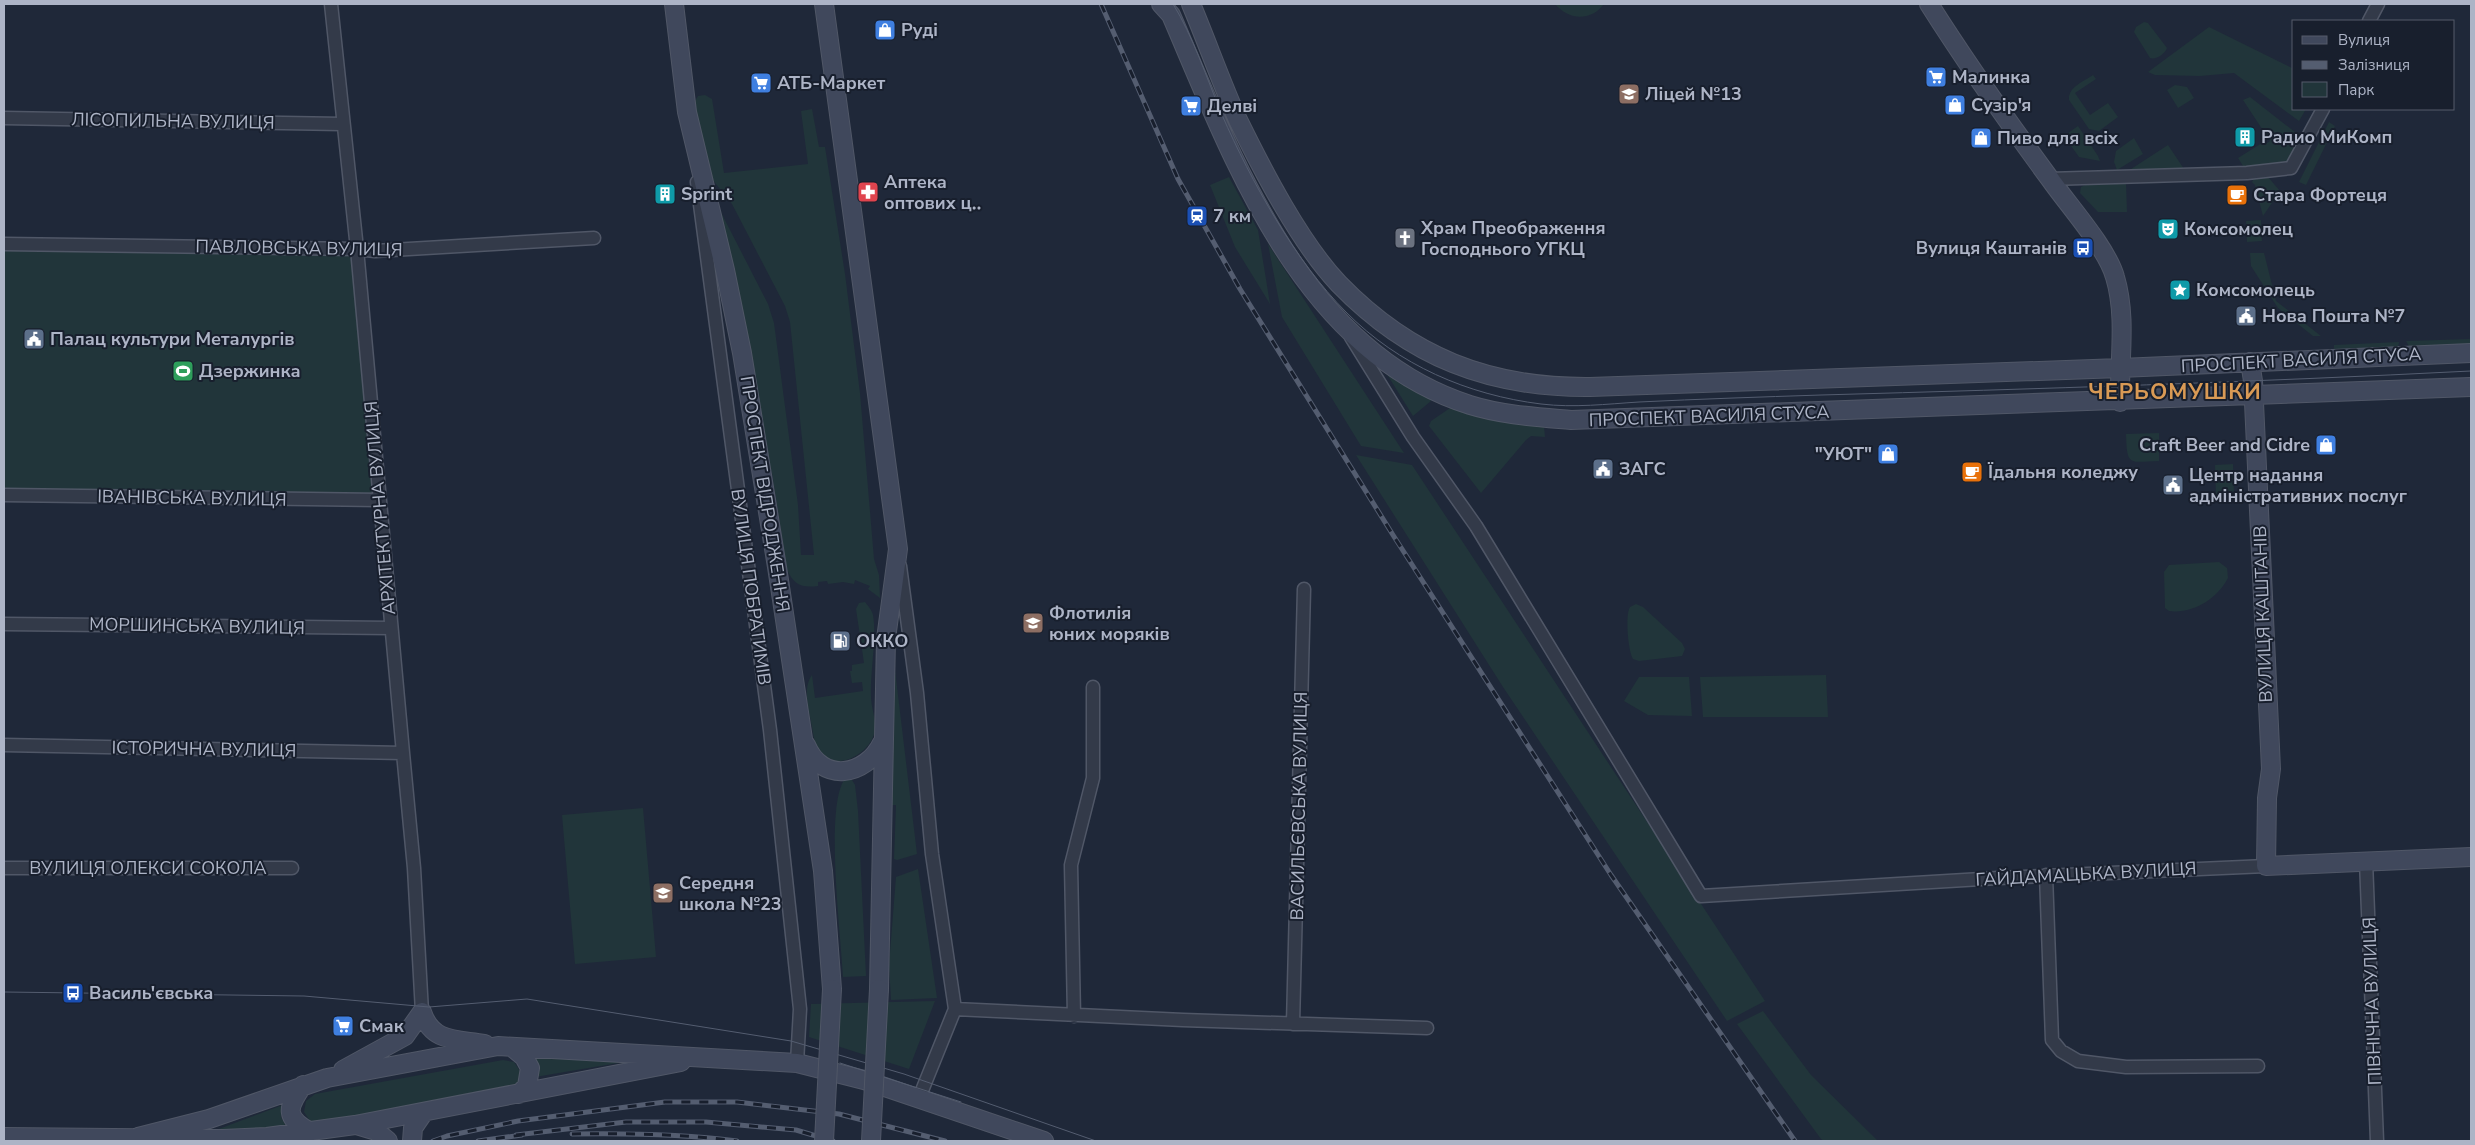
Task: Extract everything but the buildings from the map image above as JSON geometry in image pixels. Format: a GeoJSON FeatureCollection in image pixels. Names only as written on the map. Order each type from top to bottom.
{"type":"FeatureCollection","features":[{"type":"Feature","properties":{"kind":"main road","name":"ПРОСПЕКТ ВІДРОДЖЕННЯ"},"geometry":{"type":"LineString","coordinates":[[674,4],[687,112],[742,353],[823,871],[832,989],[824,1141]]}},
{"type":"Feature","properties":{"kind":"main road"},"geometry":{"type":"LineString","coordinates":[[824,4],[898,549],[886,639],[882,742],[879,989],[871,1141]]}},
{"type":"Feature","properties":{"kind":"main road","name":"ПРОСПЕКТ ВАСИЛЯ СТУСА"},"geometry":{"type":"LineString","coordinates":[[1161,4],[1171,14],[1208,103],[1246,185],[1307,285],[1341,323],[1380,358],[1436,392],[1470,405],[1535,417],[1571,420],[2120,402],[2471,387]]}},
{"type":"Feature","properties":{"kind":"main road","name":"ПРОСПЕКТ ВАСИЛЯ СТУСА"},"geometry":{"type":"LineString","coordinates":[[1191,4],[1242,126],[1282,202],[1318,258],[1338,283],[1363,307],[1390,328],[1432,353],[1466,370],[1508,382],[1553,388],[2120,368],[2471,353]]}},
{"type":"Feature","properties":{"kind":"main road"},"geometry":{"type":"LineString","coordinates":[[1929,4],[2049,179],[2099,247],[2115,274],[2121,308],[2120,402]]}},
{"type":"Feature","properties":{"kind":"main road","name":"ВУЛИЦЯ КАШТАНІВ"},"geometry":{"type":"LineString","coordinates":[[2250,362],[2270,769],[2267,798],[2266,866]]}},
{"type":"Feature","properties":{"kind":"main road"},"geometry":{"type":"LineString","coordinates":[[804,740],[809,752],[818,762],[830,769],[842,771],[856,769],[867,764],[877,754],[882,742]]}},
{"type":"Feature","properties":{"kind":"main road","name":"ГАЙДАМАЦЬКА ВУЛИЦЯ"},"geometry":{"type":"LineString","coordinates":[[2266,866],[2471,857]]}},
{"type":"Feature","properties":{"kind":"main road"},"geometry":{"type":"LineString","coordinates":[[422,1012],[431,1031],[439,1036],[506,1047],[643,1053],[696,1059],[797,1063],[864,1080],[1044,1141]]}},
{"type":"Feature","properties":{"kind":"main road"},"geometry":{"type":"LineString","coordinates":[[327,1078],[404,1036],[422,1012]]}},
{"type":"Feature","properties":{"kind":"main road"},"geometry":{"type":"LineString","coordinates":[[138,1137],[209,1119],[327,1078],[506,1047],[524,1057],[530,1068],[527,1086],[519,1094]]}},
{"type":"Feature","properties":{"kind":"main road"},"geometry":{"type":"LineString","coordinates":[[4,1137],[223,1139],[267,1137],[355,1125],[696,1059]]}},
{"type":"Feature","properties":{"kind":"main road"},"geometry":{"type":"LineString","coordinates":[[303,1085],[291,1105],[290,1113],[294,1121],[310,1132]]}},
{"type":"Feature","properties":{"kind":"main road"},"geometry":{"type":"LineString","coordinates":[[412,1141],[413,1128],[424,1112]]}},
{"type":"Feature","properties":{"kind":"main road"},"geometry":{"type":"LineString","coordinates":[[355,1125],[376,1131],[388,1141]]}},
{"type":"Feature","properties":{"kind":"street","name":"АРХІТЕКТУРНА ВУЛИЦЯ"},"geometry":{"type":"LineString","coordinates":[[331,4],[342,124],[357,248],[414,868],[422,1012]]}},
{"type":"Feature","properties":{"kind":"street"},"geometry":{"type":"LineString","coordinates":[[2370,20],[2378,4]]}},
{"type":"Feature","properties":{"kind":"street"},"geometry":{"type":"LineString","coordinates":[[2049,179],[2109,175],[2247,174],[2291,168],[2321,110]]}},
{"type":"Feature","properties":{"kind":"street","name":"ВУЛИЦЯ ПОБРАТИМІВ"},"geometry":{"type":"LineString","coordinates":[[687,112],[770,730],[800,1009],[797,1063]]}},
{"type":"Feature","properties":{"kind":"street","name":"ЛІСОПИЛЬНА ВУЛИЦЯ"},"geometry":{"type":"LineString","coordinates":[[4,118],[342,124]]}},
{"type":"Feature","properties":{"kind":"street","name":"ПАВЛОВСЬКА ВУЛИЦЯ"},"geometry":{"type":"LineString","coordinates":[[4,244],[357,248],[375,251],[594,238]]}},
{"type":"Feature","properties":{"kind":"street","name":"ГАЙДАМАЦЬКА ВУЛИЦЯ"},"geometry":{"type":"LineString","coordinates":[[1341,323],[1418,445],[1476,526],[1700,896],[2046,875],[2266,866]]}},
{"type":"Feature","properties":{"kind":"street","name":"ІВАНІВСЬКА ВУЛИЦЯ"},"geometry":{"type":"LineString","coordinates":[[4,495],[380,500]]}},
{"type":"Feature","properties":{"kind":"street"},"geometry":{"type":"LineString","coordinates":[[898,549],[917,693],[932,854],[955,1008],[919,1098]]}},
{"type":"Feature","properties":{"kind":"street","name":"ВАСИЛЬЄВСЬКА ВУЛИЦЯ"},"geometry":{"type":"LineString","coordinates":[[1293,1024],[1304,588]]}},
{"type":"Feature","properties":{"kind":"street","name":"МОРШИНСЬКА ВУЛИЦЯ"},"geometry":{"type":"LineString","coordinates":[[4,624],[391,628]]}},
{"type":"Feature","properties":{"kind":"street"},"geometry":{"type":"LineString","coordinates":[[1074,1016],[1071,865],[1093,778],[1094,687]]}},
{"type":"Feature","properties":{"kind":"street","name":"ІСТОРИЧНА ВУЛИЦЯ"},"geometry":{"type":"LineString","coordinates":[[4,746],[403,753]]}},
{"type":"Feature","properties":{"kind":"street","name":"ПІВНІЧНА ВУЛИЦЯ"},"geometry":{"type":"LineString","coordinates":[[2366,862],[2377,1141]]}},
{"type":"Feature","properties":{"kind":"street","name":"ВУЛИЦЯ ОЛЕКСИ СОКОЛА"},"geometry":{"type":"LineString","coordinates":[[4,868],[292,868]]}},
{"type":"Feature","properties":{"kind":"street"},"geometry":{"type":"LineString","coordinates":[[2046,875],[2052,1040],[2061,1051],[2078,1060],[2126,1067],[2258,1066]]}},
{"type":"Feature","properties":{"kind":"street"},"geometry":{"type":"LineString","coordinates":[[955,1008],[1074,1016],[1426,1028]]}},
{"type":"Feature","properties":{"kind":"green space"},"geometry":{"type":"Polygon","coordinates":[[[1555,4],[1604,4],[1592,14],[1580,17],[1567,13],[1555,4]]]}},
{"type":"Feature","properties":{"kind":"green space"},"geometry":{"type":"Polygon","coordinates":[[[2144,22],[2148,23],[2167,48],[2160,56],[2150,58],[2134,32],[2136,27],[2144,22]]]}},
{"type":"Feature","properties":{"kind":"green space"},"geometry":{"type":"Polygon","coordinates":[[[2209,27],[2292,68],[2292,110],[2305,110],[2299,121],[2234,73],[2200,76],[2155,75],[2148,72],[2209,27]]]}},
{"type":"Feature","properties":{"kind":"green space"},"geometry":{"type":"Polygon","coordinates":[[[2093,75],[2096,79],[2075,93],[2090,115],[2108,103],[2118,117],[2099,131],[2089,129],[2069,100],[2069,95],[2074,88],[2093,75]]]}},
{"type":"Feature","properties":{"kind":"green space"},"geometry":{"type":"Polygon","coordinates":[[[2175,85],[2187,87],[2194,98],[2178,108],[2167,90],[2175,85]]]}},
{"type":"Feature","properties":{"kind":"green space"},"geometry":{"type":"Polygon","coordinates":[[[705,95],[712,99],[724,173],[808,164],[801,111],[812,109],[819,147],[825,147],[845,274],[860,393],[874,559],[879,575],[880,598],[868,589],[870,586],[855,580],[854,584],[843,582],[828,584],[827,581],[818,582],[818,586],[803,586],[792,579],[787,569],[772,473],[762,452],[709,189],[768,304],[774,323],[798,505],[801,555],[814,555],[790,322],[785,306],[732,204],[712,179],[707,154],[696,128],[695,101],[698,96],[705,95]]]}},
{"type":"Feature","properties":{"kind":"green space"},"geometry":{"type":"Polygon","coordinates":[[[2250,97],[2300,136],[2301,141],[2286,163],[2245,169],[2238,158],[2262,143],[2264,145],[2270,141],[2243,100],[2250,97]]]}},
{"type":"Feature","properties":{"kind":"green space"},"geometry":{"type":"Polygon","coordinates":[[[2329,122],[2335,126],[2306,185],[2299,182],[2329,122]]]}},
{"type":"Feature","properties":{"kind":"green space"},"geometry":{"type":"Polygon","coordinates":[[[2078,126],[2100,161],[2079,157],[2064,136],[2078,126]]]}},
{"type":"Feature","properties":{"kind":"green space"},"geometry":{"type":"Polygon","coordinates":[[[2134,138],[2143,154],[2117,170],[2114,162],[2116,151],[2134,138]]]}},
{"type":"Feature","properties":{"kind":"green space"},"geometry":{"type":"Polygon","coordinates":[[[2168,145],[2184,169],[2128,171],[2168,145]]]}},
{"type":"Feature","properties":{"kind":"green space"},"geometry":{"type":"Polygon","coordinates":[[[2255,176],[2268,177],[2280,191],[2263,216],[2255,185],[2252,182],[2255,176]]]}},
{"type":"Feature","properties":{"kind":"green space"},"geometry":{"type":"Polygon","coordinates":[[[1229,177],[1258,230],[1270,304],[1235,247],[1210,185],[1229,177]]]}},
{"type":"Feature","properties":{"kind":"green space"},"geometry":{"type":"Polygon","coordinates":[[[2089,183],[2126,183],[2127,212],[2098,212],[2080,193],[2081,187],[2089,183]]]}},
{"type":"Feature","properties":{"kind":"green space"},"geometry":{"type":"Polygon","coordinates":[[[2261,220],[2262,241],[2247,242],[2246,221],[2261,220]]]}},
{"type":"Feature","properties":{"kind":"green space"},"geometry":{"type":"Polygon","coordinates":[[[1268,244],[1404,453],[1361,446],[1282,317],[1268,244]]]}},
{"type":"Feature","properties":{"kind":"green space","name":"Дзержинка"},"geometry":{"type":"Polygon","coordinates":[[[4,250],[352,253],[374,494],[4,489],[4,250]]]}},
{"type":"Feature","properties":{"kind":"green space"},"geometry":{"type":"Polygon","coordinates":[[[2250,253],[2264,253],[2276,301],[2321,336],[2313,336],[2278,308],[2251,266],[2250,253]]]}},
{"type":"Feature","properties":{"kind":"green space"},"geometry":{"type":"Polygon","coordinates":[[[2471,339],[2471,347],[2410,348],[2406,341],[2471,339]]]}},
{"type":"Feature","properties":{"kind":"green space"},"geometry":{"type":"Polygon","coordinates":[[[2399,342],[2398,348],[2386,351],[2385,347],[2334,349],[2334,345],[2399,342]]]}},
{"type":"Feature","properties":{"kind":"green space"},"geometry":{"type":"Polygon","coordinates":[[[1385,371],[1428,395],[1431,401],[1413,416],[1385,371]]]}},
{"type":"Feature","properties":{"kind":"green space"},"geometry":{"type":"Polygon","coordinates":[[[1450,408],[1544,426],[1545,437],[1531,436],[1526,440],[1481,493],[1429,426],[1431,421],[1450,408]]]}},
{"type":"Feature","properties":{"kind":"green space"},"geometry":{"type":"Polygon","coordinates":[[[2159,433],[2159,461],[2136,462],[2129,457],[2126,434],[2159,433]]]}},
{"type":"Feature","properties":{"kind":"green space"},"geometry":{"type":"Polygon","coordinates":[[[1356,455],[1412,465],[1765,1001],[1727,1021],[1503,687],[1356,455]]]}},
{"type":"Feature","properties":{"kind":"green space"},"geometry":{"type":"Polygon","coordinates":[[[2233,464],[2234,496],[2216,496],[2215,465],[2233,464]]]}},
{"type":"Feature","properties":{"kind":"green space"},"geometry":{"type":"Polygon","coordinates":[[[2219,562],[2227,568],[2228,578],[2211,598],[2203,604],[2187,610],[2169,611],[2165,608],[2164,572],[2169,565],[2219,562]]]}},
{"type":"Feature","properties":{"kind":"green space"},"geometry":{"type":"Polygon","coordinates":[[[865,602],[870,608],[874,624],[871,701],[875,732],[862,752],[854,757],[836,761],[828,759],[821,754],[816,745],[808,707],[807,687],[812,675],[815,698],[863,691],[862,682],[852,683],[850,671],[852,671],[852,665],[864,663],[856,609],[859,603],[865,602]]]}},
{"type":"Feature","properties":{"kind":"green space"},"geometry":{"type":"Polygon","coordinates":[[[1636,604],[1643,607],[1682,643],[1685,649],[1682,656],[1639,661],[1633,659],[1627,625],[1628,611],[1630,607],[1636,604]]]}},
{"type":"Feature","properties":{"kind":"green space"},"geometry":{"type":"Polygon","coordinates":[[[895,670],[917,854],[897,860],[894,859],[896,805],[890,805],[892,672],[895,670]]]}},
{"type":"Feature","properties":{"kind":"green space"},"geometry":{"type":"Polygon","coordinates":[[[1826,675],[1828,717],[1703,717],[1700,677],[1826,675]]]}},
{"type":"Feature","properties":{"kind":"green space"},"geometry":{"type":"Polygon","coordinates":[[[1639,677],[1689,677],[1692,716],[1648,715],[1624,701],[1639,677]]]}},
{"type":"Feature","properties":{"kind":"green space"},"geometry":{"type":"Polygon","coordinates":[[[844,780],[852,780],[855,785],[858,811],[866,976],[843,977],[837,905],[835,845],[838,795],[844,780]]]}},
{"type":"Feature","properties":{"kind":"green space"},"geometry":{"type":"Polygon","coordinates":[[[643,808],[656,957],[575,964],[562,815],[643,808]]]}},
{"type":"Feature","properties":{"kind":"green space"},"geometry":{"type":"Polygon","coordinates":[[[918,869],[937,998],[891,1000],[889,965],[896,877],[918,869]]]}},
{"type":"Feature","properties":{"kind":"green space"},"geometry":{"type":"Polygon","coordinates":[[[935,1001],[909,1069],[809,1037],[811,1004],[935,1001]]]}},
{"type":"Feature","properties":{"kind":"green space"},"geometry":{"type":"Polygon","coordinates":[[[1763,1011],[1811,1075],[1878,1141],[1824,1141],[1821,1139],[1737,1024],[1763,1011]]]}},
{"type":"Feature","properties":{"kind":"green space"},"geometry":{"type":"Polygon","coordinates":[[[535,1057],[624,1062],[535,1077],[538,1067],[535,1057]]]}},
{"type":"Feature","properties":{"kind":"green space"},"geometry":{"type":"Polygon","coordinates":[[[503,1060],[514,1062],[520,1071],[518,1082],[509,1089],[316,1123],[310,1121],[304,1112],[306,1101],[315,1094],[503,1060]]]}},
{"type":"Feature","properties":{"kind":"green space"},"geometry":{"type":"Polygon","coordinates":[[[283,1105],[281,1117],[287,1128],[216,1130],[283,1105]]]}},
{"type":"Feature","properties":{"kind":"tram line"},"geometry":{"type":"LineString","coordinates":[[1173,4],[1193,44],[1222,115],[1246,166],[1292,245],[1327,292],[1366,331],[1411,362],[1461,385],[1487,393],[1541,404],[1578,406],[1707,399],[2146,385],[2471,371]]}},
{"type":"Feature","properties":{"kind":"tram line"},"geometry":{"type":"LineString","coordinates":[[4,992],[304,996],[429,1007],[527,999],[791,1041],[904,1074],[1096,1141]]}},
{"type":"Feature","properties":{"kind":"tram line"},"geometry":{"type":"LineString","coordinates":[[840,1063],[961,1102]]}},
{"type":"Feature","properties":{"kind":"railway"},"geometry":{"type":"LineString","coordinates":[[1101,4],[1178,179],[1240,289],[1393,535],[1611,875],[1795,1141]]}},
{"type":"Feature","properties":{"kind":"railway"},"geometry":{"type":"LineString","coordinates":[[433,1141],[447,1136],[518,1121],[665,1102],[737,1102],[839,1114],[945,1141]]}},
{"type":"Feature","properties":{"kind":"railway"},"geometry":{"type":"LineString","coordinates":[[516,1135],[626,1122],[706,1122],[796,1130],[833,1141]]}},
{"type":"Feature","properties":{"kind":"railway"},"geometry":{"type":"LineString","coordinates":[[572,1134],[654,1134],[737,1141]]}},
{"type":"Feature","properties":{"kind":"railway"},"geometry":{"type":"LineString","coordinates":[[478,1141],[522,1135]]}},
{"type":"Feature","properties":{"kind":"place","name":"Рудi"},"geometry":{"type":"Point","coordinates":[885,30]}},
{"type":"Feature","properties":{"kind":"place","name":"Малинка"},"geometry":{"type":"Point","coordinates":[1936,77]}},
{"type":"Feature","properties":{"kind":"place","name":"АТБ-Маркет"},"geometry":{"type":"Point","coordinates":[761,83]}},
{"type":"Feature","properties":{"kind":"place","name":"Ліцей №13"},"geometry":{"type":"Point","coordinates":[1629,94]}},
{"type":"Feature","properties":{"kind":"place","name":"Сузір'я"},"geometry":{"type":"Point","coordinates":[1955,105]}},
{"type":"Feature","properties":{"kind":"place","name":"Делві"},"geometry":{"type":"Point","coordinates":[1191,106]}},
{"type":"Feature","properties":{"kind":"place","name":"Радио МиКомп"},"geometry":{"type":"Point","coordinates":[2245,137]}},
{"type":"Feature","properties":{"kind":"place","name":"Пиво для всіх"},"geometry":{"type":"Point","coordinates":[1981,138]}},
{"type":"Feature","properties":{"kind":"place","name":"Аптека оптових ц‥"},"geometry":{"type":"Point","coordinates":[868,192]}},
{"type":"Feature","properties":{"kind":"place","name":"Sprint"},"geometry":{"type":"Point","coordinates":[665,194]}},
{"type":"Feature","properties":{"kind":"place","name":"Стара Фортеця"},"geometry":{"type":"Point","coordinates":[2237,195]}},
{"type":"Feature","properties":{"kind":"place","name":"7 км"},"geometry":{"type":"Point","coordinates":[1197,216]}},
{"type":"Feature","properties":{"kind":"place","name":"Комсомолец"},"geometry":{"type":"Point","coordinates":[2168,229]}},
{"type":"Feature","properties":{"kind":"place","name":"Храм Преображення Господнього УГКЦ"},"geometry":{"type":"Point","coordinates":[1405,238]}},
{"type":"Feature","properties":{"kind":"place","name":"Вулиця Каштанів"},"geometry":{"type":"Point","coordinates":[2083,248]}},
{"type":"Feature","properties":{"kind":"place","name":"Комсомолець"},"geometry":{"type":"Point","coordinates":[2180,290]}},
{"type":"Feature","properties":{"kind":"place","name":"Нова Пошта №7"},"geometry":{"type":"Point","coordinates":[2246,316]}},
{"type":"Feature","properties":{"kind":"place","name":"Палац культури Металургів"},"geometry":{"type":"Point","coordinates":[34,339]}},
{"type":"Feature","properties":{"kind":"place","name":"Дзержинка"},"geometry":{"type":"Point","coordinates":[183,371]}},
{"type":"Feature","properties":{"kind":"place","name":"Craft Beer and Cidre"},"geometry":{"type":"Point","coordinates":[2326,445]}},
{"type":"Feature","properties":{"kind":"place","name":"\"УЮТ\""},"geometry":{"type":"Point","coordinates":[1888,454]}},
{"type":"Feature","properties":{"kind":"place","name":"ЗАГС"},"geometry":{"type":"Point","coordinates":[1603,469]}},
{"type":"Feature","properties":{"kind":"place","name":"Їдальня коледжу"},"geometry":{"type":"Point","coordinates":[1972,472]}},
{"type":"Feature","properties":{"kind":"place","name":"Центр надання адміністративних послуг"},"geometry":{"type":"Point","coordinates":[2173,485]}},
{"type":"Feature","properties":{"kind":"place","name":"Флотилія юних моряків"},"geometry":{"type":"Point","coordinates":[1033,623]}},
{"type":"Feature","properties":{"kind":"place","name":"ОККО"},"geometry":{"type":"Point","coordinates":[840,641]}},
{"type":"Feature","properties":{"kind":"place","name":"Середня школа №23"},"geometry":{"type":"Point","coordinates":[663,893]}},
{"type":"Feature","properties":{"kind":"place","name":"Василь'євська"},"geometry":{"type":"Point","coordinates":[73,993]}},
{"type":"Feature","properties":{"kind":"place","name":"Смак"},"geometry":{"type":"Point","coordinates":[343,1026]}},
{"type":"Feature","properties":{"kind":"district","name":"ЧЕРЬОМУШКИ"},"geometry":{"type":"Point","coordinates":[2175,391]}}]}
